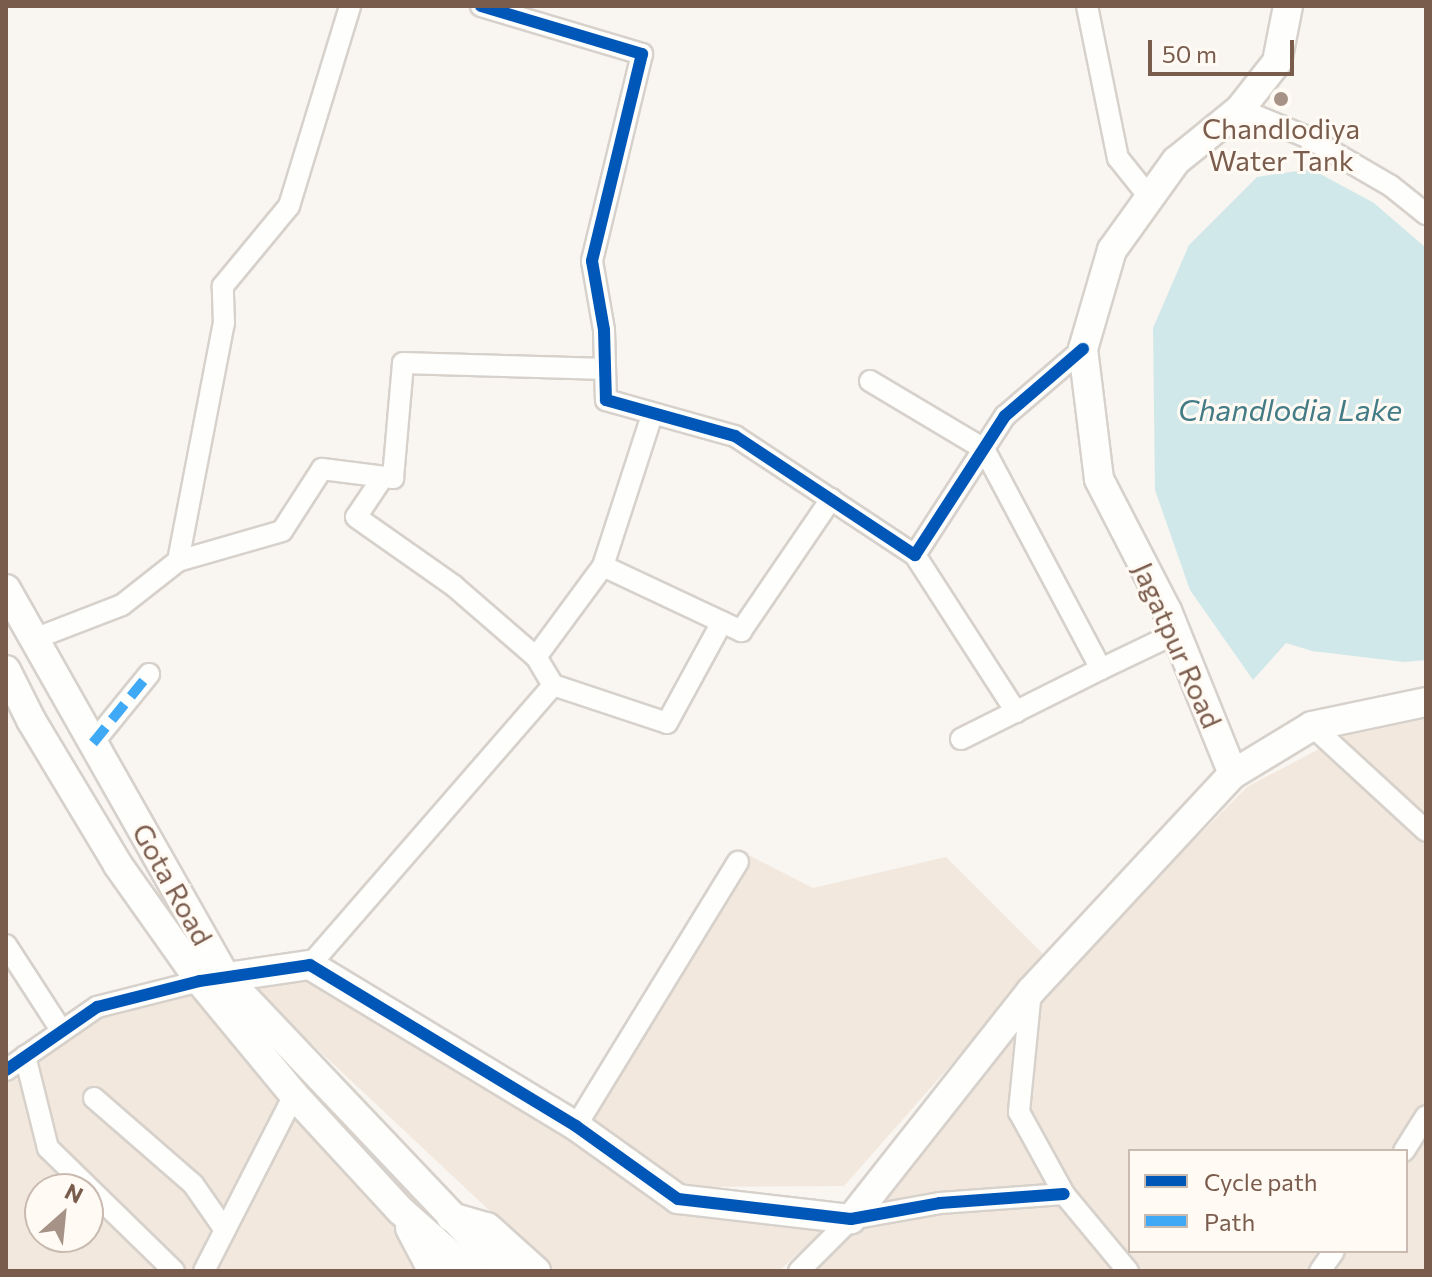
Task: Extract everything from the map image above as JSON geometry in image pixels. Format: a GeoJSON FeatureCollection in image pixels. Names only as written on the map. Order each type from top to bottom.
{"type":"FeatureCollection","features":[{"type":"Feature","properties":{"kind":"street"},"geometry":{"type":"LineString","coordinates":[[178,561],[224,323],[223,286],[289,206],[350,6]]}},
{"type":"Feature","properties":{"kind":"street"},"geometry":{"type":"LineString","coordinates":[[481,6],[642,54],[592,261],[604,330],[606,400],[735,436],[915,555],[1016,712]]}},
{"type":"Feature","properties":{"kind":"street"},"geometry":{"type":"LineString","coordinates":[[1087,6],[1118,158],[1150,198]]}},
{"type":"Feature","properties":{"kind":"street","name":"Jagatpur Road"},"geometry":{"type":"LineString","coordinates":[[1233,774],[1176,633],[1099,479],[1083,349],[1112,250],[1176,161],[1240,109],[1277,62],[1288,6]]}},
{"type":"Feature","properties":{"kind":"street"},"geometry":{"type":"LineString","coordinates":[[1240,109],[1307,137],[1391,186],[1426,214]]}},
{"type":"Feature","properties":{"kind":"street"},"geometry":{"type":"LineString","coordinates":[[915,555],[1005,416],[1083,349]]}},
{"type":"Feature","properties":{"kind":"street"},"geometry":{"type":"LineString","coordinates":[[34,639],[122,605],[178,561],[282,531],[322,469],[393,478],[403,363],[605,369]]}},
{"type":"Feature","properties":{"kind":"street"},"geometry":{"type":"LineString","coordinates":[[870,381],[984,449],[1101,669]]}},
{"type":"Feature","properties":{"kind":"street"},"geometry":{"type":"LineString","coordinates":[[536,657],[603,566],[652,415]]}},
{"type":"Feature","properties":{"kind":"street"},"geometry":{"type":"LineString","coordinates":[[383,477],[356,517],[454,586],[536,657],[553,685],[667,723],[722,622]]}},
{"type":"Feature","properties":{"kind":"street"},"geometry":{"type":"LineString","coordinates":[[603,566],[741,631],[831,499]]}},
{"type":"Feature","properties":{"kind":"street","name":"Gota Road"},"geometry":{"type":"LineString","coordinates":[[6,589],[93,743],[213,980],[451,1217],[471,1266]]}},
{"type":"Feature","properties":{"kind":"street"},"geometry":{"type":"LineString","coordinates":[[961,739],[1176,633]]}},
{"type":"Feature","properties":{"kind":"street","name":"Gota Road"},"geometry":{"type":"LineString","coordinates":[[6,672],[31,720],[118,865],[213,980],[294,1095],[400,1210],[471,1266]]}},
{"type":"Feature","properties":{"kind":"street"},"geometry":{"type":"LineString","coordinates":[[93,743],[149,674]]}},
{"type":"Feature","properties":{"kind":"street"},"geometry":{"type":"LineString","coordinates":[[310,965],[553,685]]}},
{"type":"Feature","properties":{"kind":"street"},"geometry":{"type":"LineString","coordinates":[[799,1271],[851,1219],[1031,991],[1233,774],[1312,726],[1426,702]]}},
{"type":"Feature","properties":{"kind":"street"},"geometry":{"type":"LineString","coordinates":[[1312,726],[1426,831]]}},
{"type":"Feature","properties":{"kind":"street"},"geometry":{"type":"LineString","coordinates":[[576,1126],[738,862]]}},
{"type":"Feature","properties":{"kind":"street"},"geometry":{"type":"LineString","coordinates":[[6,945],[61,1030]]}},
{"type":"Feature","properties":{"kind":"street"},"geometry":{"type":"LineString","coordinates":[[6,1070],[97,1007],[213,980],[310,965],[576,1126],[678,1199],[851,1219],[940,1203],[1064,1194]]}},
{"type":"Feature","properties":{"kind":"street"},"geometry":{"type":"LineString","coordinates":[[1031,991],[1019,1112],[1064,1194],[1128,1271]]}},
{"type":"Feature","properties":{"kind":"street"},"geometry":{"type":"LineString","coordinates":[[25,1056],[48,1148],[174,1271]]}},
{"type":"Feature","properties":{"kind":"street"},"geometry":{"type":"LineString","coordinates":[[204,1271],[294,1095]]}},
{"type":"Feature","properties":{"kind":"street"},"geometry":{"type":"LineString","coordinates":[[94,1098],[193,1184],[225,1230]]}},
{"type":"Feature","properties":{"kind":"street"},"geometry":{"type":"LineString","coordinates":[[1405,1149],[1426,1116]]}},
{"type":"Feature","properties":{"kind":"street"},"geometry":{"type":"LineString","coordinates":[[451,1217],[487,1227],[536,1271]]}},
{"type":"Feature","properties":{"kind":"street"},"geometry":{"type":"LineString","coordinates":[[1320,1271],[1333,1253]]}},
{"type":"Feature","properties":{"kind":"shaded area"},"geometry":{"type":"Polygon","coordinates":[[[1426,719],[1426,1271],[806,1271],[1044,991],[1247,787],[1344,736],[1426,719]]]}},
{"type":"Feature","properties":{"kind":"shaded area"},"geometry":{"type":"Polygon","coordinates":[[[750,856],[813,888],[946,857],[1046,957],[844,1186],[682,1187],[587,1121],[750,856]]]}},
{"type":"Feature","properties":{"kind":"shaded area"},"geometry":{"type":"Polygon","coordinates":[[[307,975],[680,1210],[828,1226],[779,1271],[554,1271],[248,984],[307,975]]]}},
{"type":"Feature","properties":{"kind":"shaded area"},"geometry":{"type":"Polygon","coordinates":[[[197,992],[351,1181],[392,1220],[424,1271],[6,1271],[6,1084],[102,1018],[197,992]]]}},
{"type":"Feature","properties":{"kind":"water","name":"Chandlodia Lake"},"geometry":{"type":"Polygon","coordinates":[[[1311,169],[1374,203],[1426,248],[1426,660],[1404,662],[1312,651],[1286,643],[1253,680],[1190,590],[1155,490],[1153,328],[1189,245],[1257,177],[1311,169]]]}},
{"type":"Feature","properties":{"kind":"marked path"},"geometry":{"type":"LineString","coordinates":[[93,743],[149,674]]}},
{"type":"Feature","properties":{"kind":"cycle path"},"geometry":{"type":"LineString","coordinates":[[481,6],[642,54],[592,261],[604,330],[606,400],[735,436],[915,555],[1005,416],[1083,349]]}},
{"type":"Feature","properties":{"kind":"cycle path"},"geometry":{"type":"LineString","coordinates":[[6,1070],[97,1007],[200,981],[310,965],[576,1126],[678,1199],[851,1219],[940,1203],[1064,1194]]}},
{"type":"Feature","properties":{"kind":"place","name":"Chandlodiya Water Tank"},"geometry":{"type":"Point","coordinates":[1281,99]}}]}
